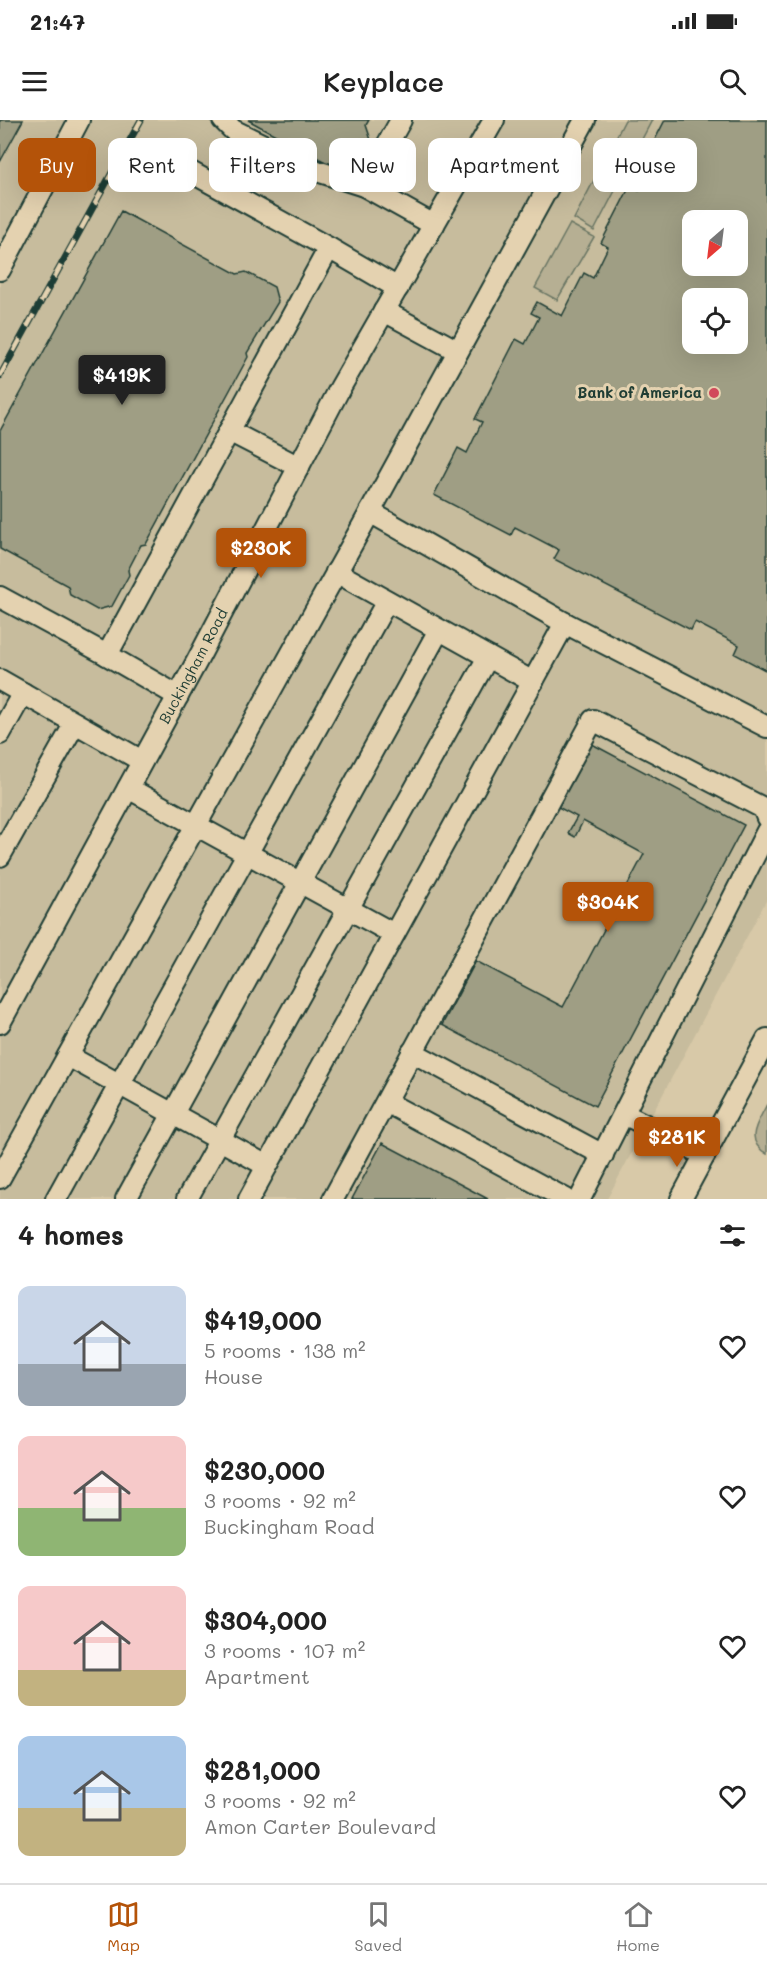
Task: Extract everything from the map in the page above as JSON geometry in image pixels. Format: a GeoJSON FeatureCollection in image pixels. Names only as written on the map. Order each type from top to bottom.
{"type":"FeatureCollection","features":[{"type":"Feature","properties":{"kind":"street"},"geometry":{"type":"LineString","coordinates":[[0,270],[80,120]]}},
{"type":"Feature","properties":{"kind":"street"},"geometry":{"type":"LineString","coordinates":[[223,120],[233,130],[329,175]]}},
{"type":"Feature","properties":{"kind":"street"},"geometry":{"type":"LineString","coordinates":[[391,138],[401,120]]}},
{"type":"Feature","properties":{"kind":"street","name":"Buckingham Road"},"geometry":{"type":"LineString","coordinates":[[2,1012],[178,696],[340,388],[494,120]]}},
{"type":"Feature","properties":{"kind":"street"},"geometry":{"type":"LineString","coordinates":[[0,1178],[585,120]]}},
{"type":"Feature","properties":{"kind":"street"},"geometry":{"type":"LineString","coordinates":[[197,175],[398,288]]}},
{"type":"Feature","properties":{"kind":"street"},"geometry":{"type":"LineString","coordinates":[[375,192],[434,225]]}},
{"type":"Feature","properties":{"kind":"street"},"geometry":{"type":"LineString","coordinates":[[107,655],[329,248]]}},
{"type":"Feature","properties":{"kind":"street"},"geometry":{"type":"LineString","coordinates":[[384,311],[458,351]]}},
{"type":"Feature","properties":{"kind":"street"},"geometry":{"type":"LineString","coordinates":[[229,430],[298,467]]}},
{"type":"Feature","properties":{"kind":"street"},"geometry":{"type":"LineString","coordinates":[[370,512],[565,623],[767,727]]}},
{"type":"Feature","properties":{"kind":"street"},"geometry":{"type":"LineString","coordinates":[[336,572],[533,682]]}},
{"type":"Feature","properties":{"kind":"street"},"geometry":{"type":"LineString","coordinates":[[0,597],[178,696]]}},
{"type":"Feature","properties":{"kind":"street"},"geometry":{"type":"LineString","coordinates":[[56,1199],[387,601]]}},
{"type":"Feature","properties":{"kind":"street"},"geometry":{"type":"LineString","coordinates":[[249,1199],[565,623]]}},
{"type":"Feature","properties":{"kind":"street"},"geometry":{"type":"LineString","coordinates":[[126,1199],[439,630]]}},
{"type":"Feature","properties":{"kind":"street"},"geometry":{"type":"LineString","coordinates":[[187,1199],[488,657]]}},
{"type":"Feature","properties":{"kind":"street"},"geometry":{"type":"LineString","coordinates":[[0,680],[142,761]]}},
{"type":"Feature","properties":{"kind":"street"},"geometry":{"type":"LineString","coordinates":[[0,734],[23,693]]}},
{"type":"Feature","properties":{"kind":"street"},"geometry":{"type":"LineString","coordinates":[[333,1199],[593,720],[763,808],[767,818]]}},
{"type":"Feature","properties":{"kind":"street"},"geometry":{"type":"LineString","coordinates":[[0,856],[75,723]]}},
{"type":"Feature","properties":{"kind":"street"},"geometry":{"type":"LineString","coordinates":[[128,788],[394,934]]}},
{"type":"Feature","properties":{"kind":"street"},"geometry":{"type":"LineString","coordinates":[[580,1199],[767,831]]}},
{"type":"Feature","properties":{"kind":"street"},"geometry":{"type":"LineString","coordinates":[[681,1199],[767,1039]]}},
{"type":"Feature","properties":{"kind":"street"},"geometry":{"type":"LineString","coordinates":[[412,1052],[603,1155]]}},
{"type":"Feature","properties":{"kind":"street"},"geometry":{"type":"LineString","coordinates":[[68,1056],[267,1166]]}},
{"type":"Feature","properties":{"kind":"street"},"geometry":{"type":"LineString","coordinates":[[386,1102],[566,1199]]}},
{"type":"Feature","properties":{"kind":"street"},"geometry":{"type":"LineString","coordinates":[[624,1114],[705,1155]]}},
{"type":"Feature","properties":{"kind":"shaded area"},"geometry":{"type":"Polygon","coordinates":[[[0,120],[767,120],[767,899],[607,1199],[0,1199],[0,120]]]}},
{"type":"Feature","properties":{"kind":"shaded area"},"geometry":{"type":"Polygon","coordinates":[[[625,120],[652,120],[643,138],[616,138],[625,120]]]}},
{"type":"Feature","properties":{"kind":"shaded area"},"geometry":{"type":"Polygon","coordinates":[[[593,182],[593,192],[614,192],[594,231],[574,219],[593,182]]]}},
{"type":"Feature","properties":{"kind":"shaded area"},"geometry":{"type":"Polygon","coordinates":[[[570,224],[594,237],[557,300],[535,288],[570,224]]]}},
{"type":"Feature","properties":{"kind":"shaded area"},"geometry":{"type":"Polygon","coordinates":[[[767,1104],[767,1154],[760,1149],[754,1137],[757,1124],[767,1104]]]}},
{"type":"Feature","properties":{"kind":"building"},"geometry":{"type":"Polygon","coordinates":[[[0,120],[23,120],[0,162],[0,120]]]}},
{"type":"Feature","properties":{"kind":"building"},"geometry":{"type":"Polygon","coordinates":[[[248,120],[369,120],[366,125],[370,138],[329,138],[329,164],[317,157],[317,138],[281,138],[248,120]]]}},
{"type":"Feature","properties":{"kind":"building"},"geometry":{"type":"Polygon","coordinates":[[[665,120],[767,120],[767,671],[735,654],[739,645],[695,622],[691,630],[554,559],[559,550],[515,527],[511,535],[434,495],[458,448],[467,453],[482,422],[475,419],[516,339],[525,344],[539,317],[531,313],[537,302],[562,316],[584,273],[593,278],[608,247],[601,243],[627,192],[697,192],[697,138],[656,138],[665,120]]]}},
{"type":"Feature","properties":{"kind":"building"},"geometry":{"type":"Polygon","coordinates":[[[121,211],[237,274],[246,272],[274,287],[278,302],[247,353],[248,357],[146,544],[141,545],[128,570],[129,575],[112,606],[97,610],[70,595],[68,586],[0,549],[0,431],[121,211]]]}},
{"type":"Feature","properties":{"kind":"building"},"geometry":{"type":"Polygon","coordinates":[[[592,744],[744,825],[595,1106],[442,1025],[476,961],[563,1007],[644,854],[583,821],[575,837],[568,833],[577,817],[558,807],[592,744]]]}},
{"type":"Feature","properties":{"kind":"building"},"geometry":{"type":"Polygon","coordinates":[[[382,1143],[488,1199],[352,1199],[382,1143]]]}},
{"type":"Feature","properties":{"kind":"railway"},"geometry":{"type":"LineString","coordinates":[[0,376],[141,120]]}},
{"type":"Feature","properties":{"kind":"place","name":"Bank of America"},"geometry":{"type":"Point","coordinates":[714,393]}}]}
